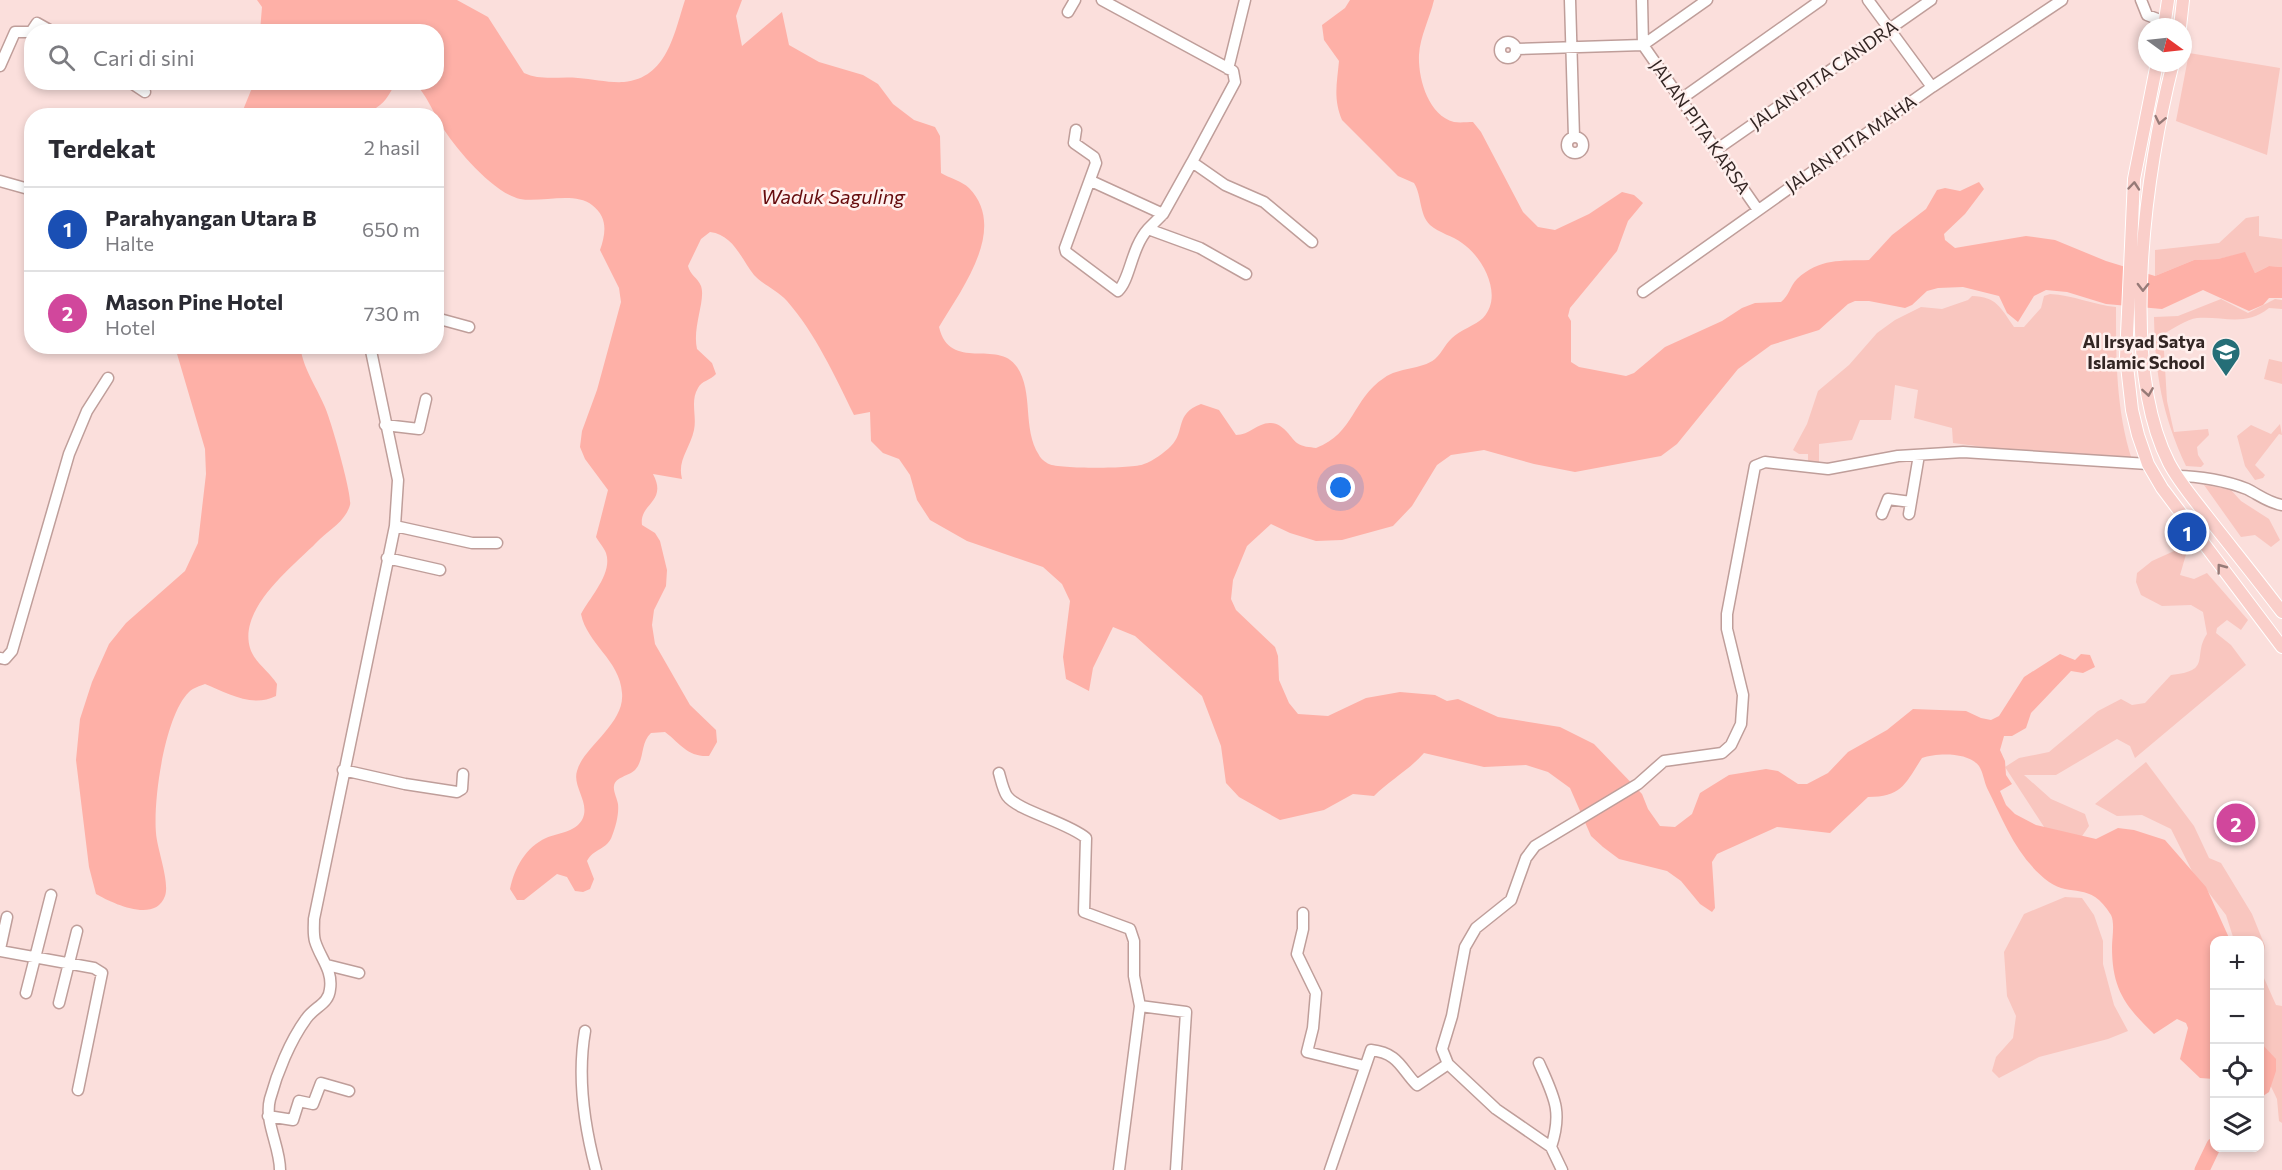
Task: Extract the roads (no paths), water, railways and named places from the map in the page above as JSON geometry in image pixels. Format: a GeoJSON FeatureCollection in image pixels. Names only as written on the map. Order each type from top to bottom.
{"type":"FeatureCollection","features":[{"type":"Feature","properties":{"kind":"main road"},"geometry":{"type":"LineString","coordinates":[[2165,18],[2168,0]]}},
{"type":"Feature","properties":{"kind":"main road"},"geometry":{"type":"LineString","coordinates":[[2181,18],[2183,0]]}},
{"type":"Feature","properties":{"kind":"main road"},"geometry":{"type":"LineString","coordinates":[[2155,72],[2134,179],[2127,334],[2132,410],[2150,468],[2256,615],[2282,647]]}},
{"type":"Feature","properties":{"kind":"main road"},"geometry":{"type":"LineString","coordinates":[[2170,72],[2149,176],[2144,240],[2142,334],[2147,391],[2153,421],[2169,463],[2278,607],[2256,615]]}},
{"type":"Feature","properties":{"kind":"main road"},"geometry":{"type":"LineString","coordinates":[[2150,468],[2169,463]]}},
{"type":"Feature","properties":{"kind":"street"},"geometry":{"type":"LineString","coordinates":[[1068,12],[1075,0]]}},
{"type":"Feature","properties":{"kind":"street"},"geometry":{"type":"LineString","coordinates":[[1076,130],[1074,143],[1096,160],[1065,248],[1072,258],[1118,291],[1123,284],[1134,248],[1163,214],[1235,82],[1235,76],[1228,69],[1102,0]]}},
{"type":"Feature","properties":{"kind":"street"},"geometry":{"type":"LineString","coordinates":[[1228,69],[1245,0]]}},
{"type":"Feature","properties":{"kind":"street"},"geometry":{"type":"LineString","coordinates":[[1570,0],[1574,137]]}},
{"type":"Feature","properties":{"kind":"street"},"geometry":{"type":"LineString","coordinates":[[1642,0],[1643,45]]}},
{"type":"Feature","properties":{"kind":"street"},"geometry":{"type":"LineString","coordinates":[[1516,49],[1643,45],[1707,0]]}},
{"type":"Feature","properties":{"kind":"street"},"geometry":{"type":"LineString","coordinates":[[1681,99],[1821,0]]}},
{"type":"Feature","properties":{"kind":"street"},"geometry":{"type":"LineString","coordinates":[[1868,0],[1932,87]]}},
{"type":"Feature","properties":{"kind":"street","name":"JALAN PITA CANDRA"},"geometry":{"type":"LineString","coordinates":[[1716,150],[1932,0]]}},
{"type":"Feature","properties":{"kind":"street","name":"JALAN PITA MAHA"},"geometry":{"type":"LineString","coordinates":[[1643,292],[1932,87],[2062,0]]}},
{"type":"Feature","properties":{"kind":"street"},"geometry":{"type":"LineString","coordinates":[[2141,0],[2147,15],[2152,18]]}},
{"type":"Feature","properties":{"kind":"street"},"geometry":{"type":"LineString","coordinates":[[0,66],[15,32],[24,32]]}},
{"type":"Feature","properties":{"kind":"street","name":"JALAN PITA KARSA"},"geometry":{"type":"LineString","coordinates":[[1643,45],[1758,210]]}},
{"type":"Feature","properties":{"kind":"street"},"geometry":{"type":"LineString","coordinates":[[1192,162],[1225,185],[1264,202],[1312,242]]}},
{"type":"Feature","properties":{"kind":"street"},"geometry":{"type":"LineString","coordinates":[[0,181],[24,188]]}},
{"type":"Feature","properties":{"kind":"street"},"geometry":{"type":"LineString","coordinates":[[1090,181],[1163,214]]}},
{"type":"Feature","properties":{"kind":"street"},"geometry":{"type":"LineString","coordinates":[[1148,229],[1200,248],[1246,274]]}},
{"type":"Feature","properties":{"kind":"street"},"geometry":{"type":"LineString","coordinates":[[444,320],[469,327]]}},
{"type":"Feature","properties":{"kind":"street"},"geometry":{"type":"LineString","coordinates":[[280,1170],[275,1138],[268,1116],[270,1099],[293,1041],[306,1019],[328,997],[331,982],[327,965],[315,941],[315,918],[395,526],[398,480],[372,354]]}},
{"type":"Feature","properties":{"kind":"street"},"geometry":{"type":"LineString","coordinates":[[0,658],[5,659],[12,651],[69,454],[87,411],[108,378]]}},
{"type":"Feature","properties":{"kind":"street"},"geometry":{"type":"LineString","coordinates":[[385,425],[418,429],[426,399]]}},
{"type":"Feature","properties":{"kind":"street"},"geometry":{"type":"LineString","coordinates":[[1562,1170],[1551,1147],[1496,1109],[1448,1064],[1442,1049],[1452,1016],[1465,947],[1476,928],[1511,900],[1526,858],[1539,843],[1638,784],[1664,761],[1722,753],[1738,734],[1743,695],[1727,629],[1727,614],[1755,466],[1765,462],[1828,468],[1886,457],[1963,452],[2150,468]]}},
{"type":"Feature","properties":{"kind":"street"},"geometry":{"type":"LineString","coordinates":[[1882,514],[1888,499],[1910,508],[1919,455]]}},
{"type":"Feature","properties":{"kind":"street"},"geometry":{"type":"LineString","coordinates":[[2177,476],[2192,476],[2246,489],[2282,505]]}},
{"type":"Feature","properties":{"kind":"street"},"geometry":{"type":"LineString","coordinates":[[395,526],[472,543],[497,543]]}},
{"type":"Feature","properties":{"kind":"street"},"geometry":{"type":"LineString","coordinates":[[387,558],[441,570]]}},
{"type":"Feature","properties":{"kind":"street"},"geometry":{"type":"LineString","coordinates":[[344,770],[405,784],[457,792],[462,789],[463,774]]}},
{"type":"Feature","properties":{"kind":"street"},"geometry":{"type":"LineString","coordinates":[[999,773],[1007,796],[1021,806],[1062,822],[1086,838],[1084,912],[1130,929],[1134,941],[1134,976],[1140,1006],[1119,1170]]}},
{"type":"Feature","properties":{"kind":"street"},"geometry":{"type":"LineString","coordinates":[[26,993],[51,895]]}},
{"type":"Feature","properties":{"kind":"street"},"geometry":{"type":"LineString","coordinates":[[1303,913],[1303,930],[1297,954],[1316,993],[1313,1028],[1306,1051],[1364,1066]]}},
{"type":"Feature","properties":{"kind":"street"},"geometry":{"type":"LineString","coordinates":[[7,916],[0,950],[69,962],[94,968],[102,973],[78,1090]]}},
{"type":"Feature","properties":{"kind":"street"},"geometry":{"type":"LineString","coordinates":[[59,1003],[77,931]]}},
{"type":"Feature","properties":{"kind":"street"},"geometry":{"type":"LineString","coordinates":[[327,965],[359,973]]}},
{"type":"Feature","properties":{"kind":"street"},"geometry":{"type":"LineString","coordinates":[[1140,1006],[1184,1011],[1186,1014],[1176,1170]]}},
{"type":"Feature","properties":{"kind":"street"},"geometry":{"type":"LineString","coordinates":[[585,1031],[581,1052],[582,1102],[596,1170]]}},
{"type":"Feature","properties":{"kind":"street"},"geometry":{"type":"LineString","coordinates":[[1330,1170],[1371,1050],[1383,1052],[1402,1063],[1419,1085],[1448,1064]]}},
{"type":"Feature","properties":{"kind":"street"},"geometry":{"type":"LineString","coordinates":[[1539,1063],[1557,1104],[1558,1126],[1551,1147]]}},
{"type":"Feature","properties":{"kind":"street"},"geometry":{"type":"LineString","coordinates":[[268,1116],[293,1120],[299,1101],[313,1104],[321,1083],[349,1091]]}},
{"type":"Feature","properties":{"kind":"water","name":"Waduk Saguling"},"geometry":{"type":"Polygon","coordinates":[[[257,0],[457,0],[488,17],[524,73],[544,78],[624,82],[639,79],[659,63],[672,40],[685,0],[742,0],[736,16],[742,46],[782,12],[789,45],[819,62],[863,75],[878,84],[893,104],[914,120],[935,127],[940,136],[941,173],[969,188],[980,204],[984,222],[983,241],[977,259],[939,327],[945,341],[953,349],[998,355],[1009,359],[1017,367],[1025,388],[1034,445],[1042,459],[1056,466],[1112,468],[1147,463],[1171,446],[1187,413],[1201,404],[1219,410],[1236,435],[1246,433],[1262,424],[1271,423],[1283,428],[1299,444],[1316,448],[1339,434],[1373,386],[1390,374],[1429,363],[1440,354],[1452,338],[1480,321],[1489,309],[1492,299],[1488,278],[1470,249],[1426,221],[1414,183],[1398,176],[1342,120],[1337,98],[1339,61],[1324,40],[1322,25],[1345,8],[1350,0],[1434,0],[1419,55],[1420,74],[1426,94],[1437,112],[1445,118],[1454,122],[1473,122],[1481,132],[1523,212],[1538,227],[1555,230],[1589,214],[1622,192],[1634,195],[1643,203],[1628,221],[1617,251],[1570,308],[1568,316],[1571,321],[1571,362],[1579,367],[1626,376],[1634,373],[1665,347],[1722,321],[1742,308],[1755,303],[1781,302],[1797,279],[1814,267],[1831,262],[1869,260],[1892,235],[1926,209],[1937,190],[1945,188],[1960,191],[1979,182],[1984,189],[1965,214],[1944,234],[1945,240],[1955,248],[2026,236],[2055,240],[2106,261],[2155,276],[2194,260],[2218,259],[2245,252],[2255,273],[2269,266],[2282,267],[2282,298],[2269,298],[2263,305],[2249,311],[2203,290],[2162,309],[2106,304],[2067,292],[2046,290],[2034,296],[2018,322],[2007,313],[1999,296],[1963,287],[1927,291],[1912,305],[1905,308],[1869,301],[1855,301],[1848,304],[1819,330],[1771,345],[1738,369],[1677,444],[1661,456],[1575,472],[1534,464],[1484,450],[1451,455],[1437,465],[1412,506],[1393,526],[1342,540],[1316,541],[1271,524],[1247,546],[1233,580],[1231,599],[1236,610],[1275,647],[1278,656],[1279,680],[1289,703],[1298,714],[1328,716],[1366,698],[1400,692],[1435,695],[1447,701],[1458,699],[1498,717],[1560,727],[1594,744],[1642,794],[1648,809],[1660,826],[1675,827],[1692,814],[1700,793],[1729,775],[1766,769],[1778,771],[1798,784],[1807,784],[1828,773],[1848,752],[1887,730],[1913,709],[1966,711],[1991,720],[1999,716],[2024,677],[2060,654],[2075,660],[2081,654],[2090,655],[2095,667],[2083,673],[2071,671],[2031,713],[2026,728],[2012,736],[2004,736],[2000,750],[2005,761],[2006,775],[2012,784],[2000,791],[2006,805],[2015,814],[2036,825],[2096,839],[2118,828],[2134,830],[2165,840],[2206,887],[2228,936],[2210,936],[2210,1079],[2200,1078],[2180,1059],[2188,1028],[2186,1023],[2177,1019],[2154,1034],[2128,1005],[2114,974],[2111,915],[2096,897],[2088,893],[2057,887],[2028,862],[2006,826],[1987,788],[1982,771],[1974,761],[1968,758],[1936,755],[1922,758],[1906,782],[1896,792],[1868,797],[1830,833],[1777,827],[1717,854],[1712,862],[1715,908],[1712,912],[1700,904],[1681,881],[1667,871],[1619,859],[1603,847],[1591,836],[1570,788],[1548,772],[1526,765],[1484,767],[1424,753],[1374,796],[1353,794],[1324,810],[1280,820],[1239,797],[1226,783],[1221,746],[1202,696],[1135,636],[1113,627],[1093,668],[1089,691],[1066,679],[1063,657],[1070,601],[1062,584],[1043,567],[967,541],[930,520],[917,500],[910,475],[899,459],[883,453],[871,441],[870,412],[854,415],[824,355],[797,313],[783,297],[754,275],[731,243],[718,234],[710,232],[701,239],[688,266],[690,272],[700,283],[702,292],[696,332],[697,349],[712,363],[716,374],[701,384],[696,393],[694,430],[681,466],[682,479],[653,474],[657,483],[657,491],[642,518],[642,525],[655,533],[660,541],[667,570],[666,586],[654,610],[652,625],[655,644],[690,705],[716,730],[717,742],[709,756],[701,756],[685,749],[665,732],[651,733],[645,741],[638,766],[615,783],[618,816],[610,840],[587,861],[594,879],[590,889],[583,892],[575,891],[567,877],[557,874],[524,900],[517,900],[510,889],[514,873],[522,859],[539,842],[571,830],[582,820],[584,807],[577,783],[577,771],[587,753],[611,725],[621,704],[622,693],[616,671],[584,625],[581,614],[604,577],[607,561],[605,551],[596,537],[608,490],[585,459],[580,447],[582,431],[597,390],[621,302],[619,288],[600,250],[604,237],[603,220],[597,210],[585,201],[567,198],[528,200],[509,195],[487,179],[447,135],[444,130],[444,108],[432,108],[420,90],[444,90],[444,24],[261,24],[262,7],[257,0]]]}},
{"type":"Feature","properties":{"kind":"water"},"geometry":{"type":"Polygon","coordinates":[[[251,90],[392,90],[376,108],[244,108],[251,90]]]}},
{"type":"Feature","properties":{"kind":"water"},"geometry":{"type":"Polygon","coordinates":[[[177,354],[302,354],[331,424],[345,473],[350,505],[342,520],[271,588],[252,617],[249,633],[250,648],[255,658],[277,684],[276,696],[249,700],[205,684],[191,691],[181,703],[173,719],[162,758],[157,800],[156,833],[166,882],[165,896],[160,904],[152,909],[133,909],[96,894],[89,867],[76,760],[80,719],[92,682],[109,644],[126,623],[185,571],[198,543],[206,474],[205,449],[177,354]]]}},
{"type":"Feature","properties":{"kind":"water"},"geometry":{"type":"Polygon","coordinates":[[[2264,1046],[2276,1059],[2276,1071],[2269,1092],[2264,1095],[2264,1046]]]}},
{"type":"Feature","properties":{"kind":"waterway"},"geometry":{"type":"LineString","coordinates":[[2202,1170],[2211,1152]]}},
{"type":"Feature","properties":{"kind":"place","name":"Al Irsyad Satya Islamic School"},"geometry":{"type":"Point","coordinates":[2226,378]}},
{"type":"Feature","properties":{"kind":"place","name":"Parahyangan Utara B"},"geometry":{"type":"Point","coordinates":[2187,532]}},
{"type":"Feature","properties":{"kind":"place","name":"Mason Pine Hotel"},"geometry":{"type":"Point","coordinates":[2236,823]}}]}
